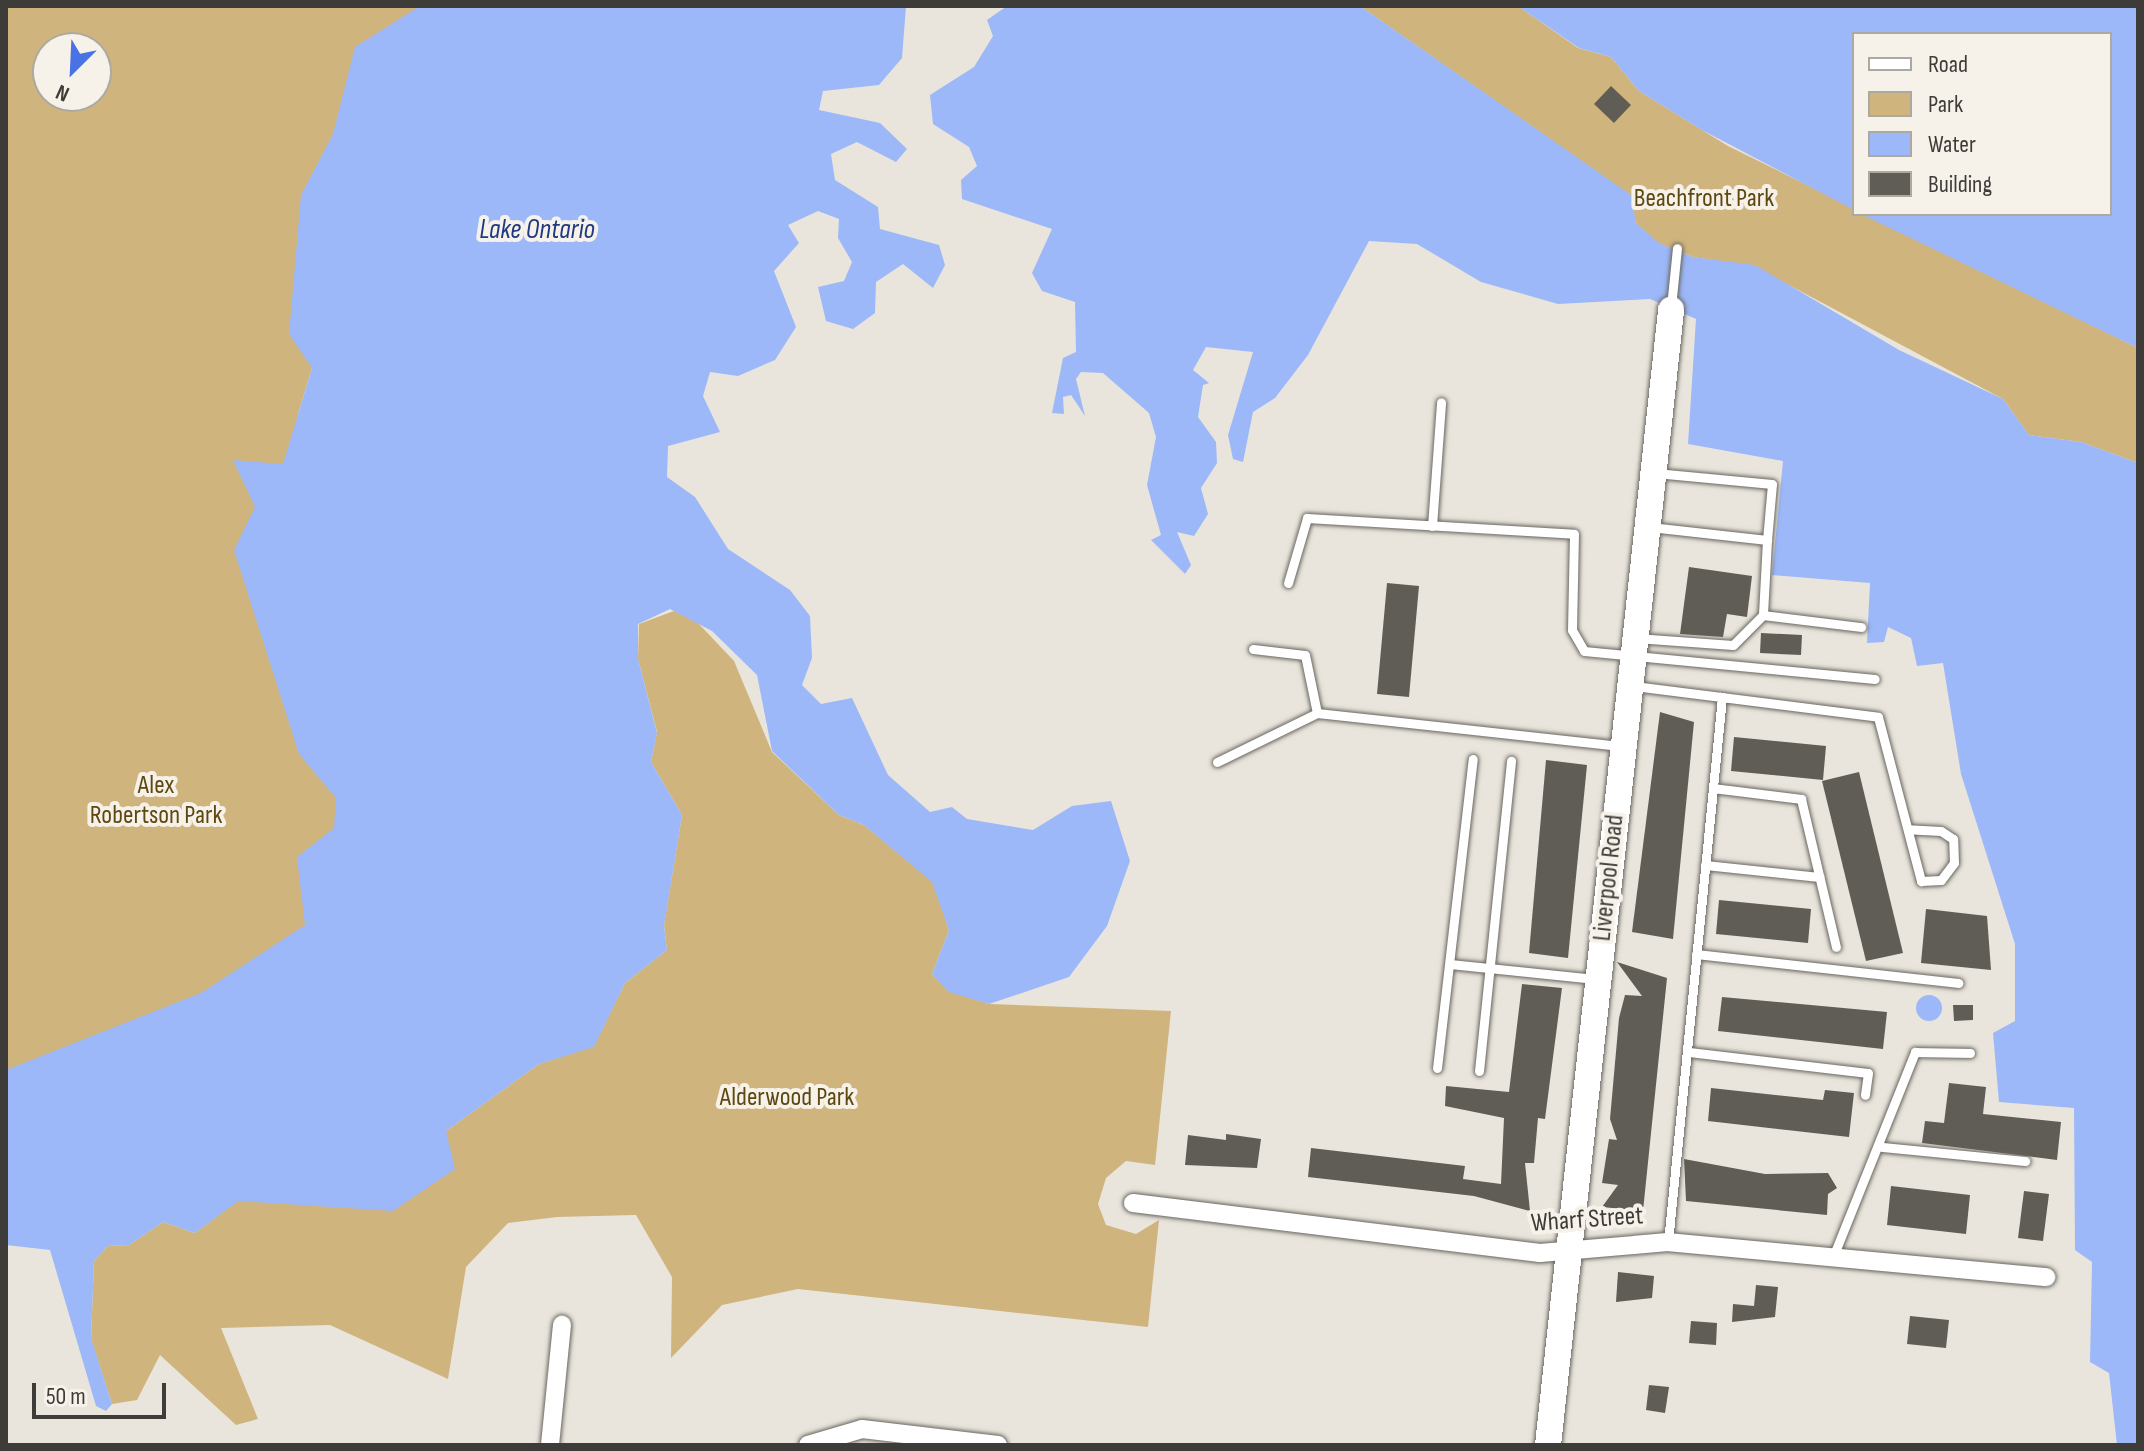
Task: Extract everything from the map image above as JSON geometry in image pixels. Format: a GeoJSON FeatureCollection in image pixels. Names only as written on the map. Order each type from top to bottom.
{"type":"FeatureCollection","features":[{"type":"Feature","properties":{"kind":"street","name":"Liverpool Road"},"geometry":{"type":"LineString","coordinates":[[1548,1445],[1671,310]]}},
{"type":"Feature","properties":{"kind":"street","name":"Wharf Street"},"geometry":{"type":"LineString","coordinates":[[1133,1203],[1540,1253],[1571,1246],[1668,1242],[2046,1277]]}},
{"type":"Feature","properties":{"kind":"street"},"geometry":{"type":"LineString","coordinates":[[550,1445],[562,1325]]}},
{"type":"Feature","properties":{"kind":"street"},"geometry":{"type":"LineString","coordinates":[[808,1445],[826,1434],[862,1429],[998,1445]]}},
{"type":"Feature","properties":{"kind":"lane"},"geometry":{"type":"LineString","coordinates":[[1671,310],[1677,248]]}},
{"type":"Feature","properties":{"kind":"lane"},"geometry":{"type":"LineString","coordinates":[[1432,526],[1441,402]]}},
{"type":"Feature","properties":{"kind":"lane"},"geometry":{"type":"LineString","coordinates":[[1288,583],[1307,518],[1574,534],[1572,630],[1584,651],[1733,645],[1763,615],[1772,484],[1653,472]]}},
{"type":"Feature","properties":{"kind":"lane"},"geometry":{"type":"LineString","coordinates":[[1647,527],[1767,540]]}},
{"type":"Feature","properties":{"kind":"lane"},"geometry":{"type":"LineString","coordinates":[[1763,615],[1861,627]]}},
{"type":"Feature","properties":{"kind":"lane"},"geometry":{"type":"LineString","coordinates":[[1633,648],[1875,679]]}},
{"type":"Feature","properties":{"kind":"lane"},"geometry":{"type":"LineString","coordinates":[[1253,649],[1305,655],[1317,713]]}},
{"type":"Feature","properties":{"kind":"lane"},"geometry":{"type":"LineString","coordinates":[[1630,685],[1878,717],[1921,881],[1941,880],[1954,863],[1953,839],[1941,831],[1908,829]]}},
{"type":"Feature","properties":{"kind":"lane"},"geometry":{"type":"LineString","coordinates":[[1668,1242],[1722,697]]}},
{"type":"Feature","properties":{"kind":"lane"},"geometry":{"type":"LineString","coordinates":[[1217,762],[1317,713],[1623,747]]}},
{"type":"Feature","properties":{"kind":"lane"},"geometry":{"type":"LineString","coordinates":[[1437,1068],[1473,759]]}},
{"type":"Feature","properties":{"kind":"lane"},"geometry":{"type":"LineString","coordinates":[[1479,1071],[1511,761]]}},
{"type":"Feature","properties":{"kind":"lane"},"geometry":{"type":"LineString","coordinates":[[1713,788],[1801,799],[1836,947]]}},
{"type":"Feature","properties":{"kind":"lane"},"geometry":{"type":"LineString","coordinates":[[1705,865],[1819,877]]}},
{"type":"Feature","properties":{"kind":"lane"},"geometry":{"type":"LineString","coordinates":[[1696,954],[1958,983]]}},
{"type":"Feature","properties":{"kind":"lane"},"geometry":{"type":"LineString","coordinates":[[1450,964],[1598,979]]}},
{"type":"Feature","properties":{"kind":"lane"},"geometry":{"type":"LineString","coordinates":[[1689,1052],[1868,1073],[1865,1095]]}},
{"type":"Feature","properties":{"kind":"lane"},"geometry":{"type":"LineString","coordinates":[[1833,1257],[1882,1147],[1915,1052],[1970,1053]]}},
{"type":"Feature","properties":{"kind":"lane"},"geometry":{"type":"LineString","coordinates":[[1882,1147],[2025,1161]]}},
{"type":"Feature","properties":{"kind":"green space","name":"Alex Robertson Park"},"geometry":{"type":"Polygon","coordinates":[[[6,6],[617,6],[312,368],[298,414],[371,808],[336,970],[6,1075],[6,6]]]}},
{"type":"Feature","properties":{"kind":"green space","name":"Beachfront Park"},"geometry":{"type":"Polygon","coordinates":[[[1360,6],[1518,6],[1578,48],[1611,57],[1639,91],[1728,146],[1852,207],[1852,216],[1870,216],[2138,348],[2138,463],[2081,442],[2029,435],[2003,399],[1753,266],[1693,257],[1658,243],[1636,223],[1630,195],[1360,6]]]}},
{"type":"Feature","properties":{"kind":"green space","name":"Alderwood Park"},"geometry":{"type":"Polygon","coordinates":[[[674,611],[698,623],[734,661],[772,752],[839,815],[864,825],[933,882],[949,930],[932,974],[949,991],[989,1004],[1171,1011],[1155,1165],[1126,1161],[1106,1178],[1098,1204],[1106,1225],[1136,1234],[1159,1220],[1148,1327],[798,1289],[722,1305],[671,1358],[672,1277],[636,1215],[557,1217],[508,1223],[466,1267],[448,1379],[330,1325],[221,1328],[258,1419],[236,1425],[160,1355],[137,1400],[112,1404],[91,1339],[94,1261],[108,1246],[129,1245],[163,1222],[195,1233],[237,1201],[446,1131],[539,1064],[594,1046],[625,983],[667,950],[664,925],[682,815],[651,762],[657,732],[638,659],[639,624],[674,611]]]}},
{"type":"Feature","properties":{"kind":"water","name":"Lake Ontario"},"geometry":{"type":"Polygon","coordinates":[[[420,6],[906,6],[902,58],[879,85],[823,91],[819,110],[880,123],[907,149],[896,162],[857,142],[831,154],[835,180],[878,207],[880,229],[939,245],[945,265],[933,288],[903,264],[876,282],[875,313],[853,329],[826,321],[818,287],[844,281],[852,262],[838,238],[839,219],[818,211],[788,225],[799,243],[774,271],[796,327],[775,360],[738,376],[710,372],[703,396],[720,432],[668,446],[667,477],[695,497],[728,549],[790,590],[810,616],[812,658],[802,685],[821,704],[852,698],[888,775],[930,812],[952,807],[967,819],[1033,830],[1072,806],[1111,801],[1130,861],[1107,926],[1069,977],[989,1004],[949,992],[932,974],[949,930],[932,882],[864,825],[839,815],[772,751],[757,675],[712,631],[670,609],[638,624],[638,659],[657,733],[651,762],[682,815],[664,926],[667,950],[625,983],[594,1047],[539,1064],[446,1131],[455,1169],[393,1211],[238,1201],[195,1233],[163,1222],[129,1245],[108,1246],[94,1261],[91,1338],[112,1404],[106,1411],[96,1406],[50,1250],[6,1245],[6,1070],[201,993],[305,925],[297,857],[334,828],[336,798],[299,754],[234,550],[255,507],[233,460],[283,464],[312,368],[289,334],[301,195],[333,134],[355,47],[420,6]]]}},
{"type":"Feature","properties":{"kind":"water"},"geometry":{"type":"Polygon","coordinates":[[[1007,6],[1360,6],[1631,195],[1636,223],[1659,243],[1693,257],[1755,265],[1899,350],[2003,399],[2029,435],[2081,442],[2138,463],[2138,1445],[2117,1445],[2109,1373],[2090,1362],[2092,1262],[2075,1250],[2074,1108],[1999,1102],[1993,1033],[2015,1021],[2015,944],[1961,774],[1943,663],[1917,666],[1911,638],[1888,627],[1884,642],[1867,643],[1870,583],[1772,575],[1783,461],[1688,444],[1696,319],[1650,299],[1558,304],[1481,282],[1417,244],[1369,241],[1308,355],[1275,398],[1253,412],[1243,462],[1233,459],[1228,435],[1253,352],[1206,347],[1193,370],[1209,383],[1203,385],[1198,417],[1216,442],[1217,463],[1201,488],[1208,514],[1194,536],[1177,532],[1191,565],[1185,574],[1151,540],[1161,535],[1147,485],[1156,437],[1149,413],[1103,373],[1081,372],[1076,379],[1085,416],[1071,395],[1063,397],[1064,414],[1052,413],[1063,358],[1076,352],[1075,302],[1042,291],[1032,273],[1052,229],[962,199],[961,180],[977,166],[969,147],[933,124],[930,95],[974,67],[993,36],[987,20],[1007,6]]]}},
{"type":"Feature","properties":{"kind":"water"},"geometry":{"type":"Polygon","coordinates":[[[1518,6],[2138,6],[2138,348],[1865,216],[2112,216],[2112,32],[1852,32],[1852,209],[1702,130],[1639,91],[1611,57],[1579,48],[1518,6]]]}},
{"type":"Feature","properties":{"kind":"water"},"geometry":{"type":"Polygon","coordinates":[[[1929,995],[1939,998],[1942,1008],[1939,1018],[1929,1021],[1919,1018],[1916,1008],[1919,998],[1929,995]]]}},
{"type":"Feature","properties":{"kind":"building"},"geometry":{"type":"Polygon","coordinates":[[[1611,86],[1631,105],[1614,123],[1594,104],[1611,86]]]}},
{"type":"Feature","properties":{"kind":"building"},"geometry":{"type":"Polygon","coordinates":[[[1689,567],[1752,576],[1747,617],[1727,614],[1723,637],[1680,634],[1689,567]]]}},
{"type":"Feature","properties":{"kind":"building"},"geometry":{"type":"Polygon","coordinates":[[[1387,583],[1419,586],[1409,697],[1377,694],[1387,583]]]}},
{"type":"Feature","properties":{"kind":"building"},"geometry":{"type":"Polygon","coordinates":[[[1761,633],[1802,635],[1801,655],[1760,653],[1761,633]]]}},
{"type":"Feature","properties":{"kind":"building"},"geometry":{"type":"Polygon","coordinates":[[[1660,712],[1694,722],[1673,939],[1632,932],[1660,712]]]}},
{"type":"Feature","properties":{"kind":"building"},"geometry":{"type":"Polygon","coordinates":[[[1734,737],[1826,746],[1823,780],[1731,771],[1734,737]]]}},
{"type":"Feature","properties":{"kind":"building"},"geometry":{"type":"Polygon","coordinates":[[[1546,760],[1587,765],[1568,958],[1529,953],[1546,760]]]}},
{"type":"Feature","properties":{"kind":"building"},"geometry":{"type":"Polygon","coordinates":[[[1859,772],[1903,953],[1866,961],[1822,781],[1859,772]]]}},
{"type":"Feature","properties":{"kind":"building"},"geometry":{"type":"Polygon","coordinates":[[[1719,900],[1811,909],[1808,943],[1716,934],[1719,900]]]}},
{"type":"Feature","properties":{"kind":"building"},"geometry":{"type":"Polygon","coordinates":[[[1926,909],[1987,916],[1991,970],[1921,963],[1926,909]]]}},
{"type":"Feature","properties":{"kind":"building"},"geometry":{"type":"Polygon","coordinates":[[[1617,962],[1667,978],[1643,1211],[1602,1207],[1618,1185],[1602,1183],[1609,1139],[1617,1140],[1610,1119],[1619,1018],[1625,995],[1642,996],[1617,962]]]}},
{"type":"Feature","properties":{"kind":"building"},"geometry":{"type":"Polygon","coordinates":[[[1522,984],[1562,988],[1545,1119],[1538,1118],[1534,1163],[1525,1163],[1530,1211],[1474,1196],[1308,1177],[1311,1148],[1465,1166],[1463,1179],[1501,1184],[1504,1118],[1445,1106],[1446,1086],[1509,1092],[1522,984]]]}},
{"type":"Feature","properties":{"kind":"building"},"geometry":{"type":"Polygon","coordinates":[[[1722,997],[1887,1012],[1883,1049],[1718,1031],[1722,997]]]}},
{"type":"Feature","properties":{"kind":"building"},"geometry":{"type":"Polygon","coordinates":[[[1953,1005],[1973,1005],[1973,1020],[1954,1021],[1953,1005]]]}},
{"type":"Feature","properties":{"kind":"building"},"geometry":{"type":"Polygon","coordinates":[[[1949,1083],[1986,1087],[1983,1114],[2061,1122],[2057,1160],[1922,1143],[1925,1121],[1944,1123],[1949,1083]]]}},
{"type":"Feature","properties":{"kind":"building"},"geometry":{"type":"Polygon","coordinates":[[[1711,1088],[1823,1100],[1825,1090],[1854,1093],[1849,1137],[1708,1121],[1711,1088]]]}},
{"type":"Feature","properties":{"kind":"building"},"geometry":{"type":"Polygon","coordinates":[[[1226,1134],[1261,1139],[1257,1168],[1185,1165],[1188,1135],[1226,1140],[1226,1134]]]}},
{"type":"Feature","properties":{"kind":"building"},"geometry":{"type":"Polygon","coordinates":[[[1684,1159],[1765,1174],[1828,1173],[1837,1188],[1828,1194],[1827,1215],[1686,1201],[1684,1159]]]}},
{"type":"Feature","properties":{"kind":"building"},"geometry":{"type":"Polygon","coordinates":[[[1891,1186],[1970,1195],[1966,1234],[1887,1225],[1891,1186]]]}},
{"type":"Feature","properties":{"kind":"building"},"geometry":{"type":"Polygon","coordinates":[[[2024,1191],[2049,1194],[2043,1241],[2018,1238],[2024,1191]]]}},
{"type":"Feature","properties":{"kind":"building"},"geometry":{"type":"Polygon","coordinates":[[[1618,1272],[1654,1276],[1652,1298],[1616,1302],[1618,1272]]]}},
{"type":"Feature","properties":{"kind":"building"},"geometry":{"type":"Polygon","coordinates":[[[1756,1285],[1778,1287],[1775,1317],[1732,1322],[1733,1304],[1754,1306],[1756,1285]]]}},
{"type":"Feature","properties":{"kind":"building"},"geometry":{"type":"Polygon","coordinates":[[[1910,1316],[1949,1320],[1946,1348],[1907,1344],[1910,1316]]]}},
{"type":"Feature","properties":{"kind":"building"},"geometry":{"type":"Polygon","coordinates":[[[1691,1321],[1717,1323],[1716,1345],[1689,1343],[1691,1321]]]}},
{"type":"Feature","properties":{"kind":"building"},"geometry":{"type":"Polygon","coordinates":[[[1649,1385],[1669,1387],[1665,1413],[1646,1410],[1649,1385]]]}}]}
